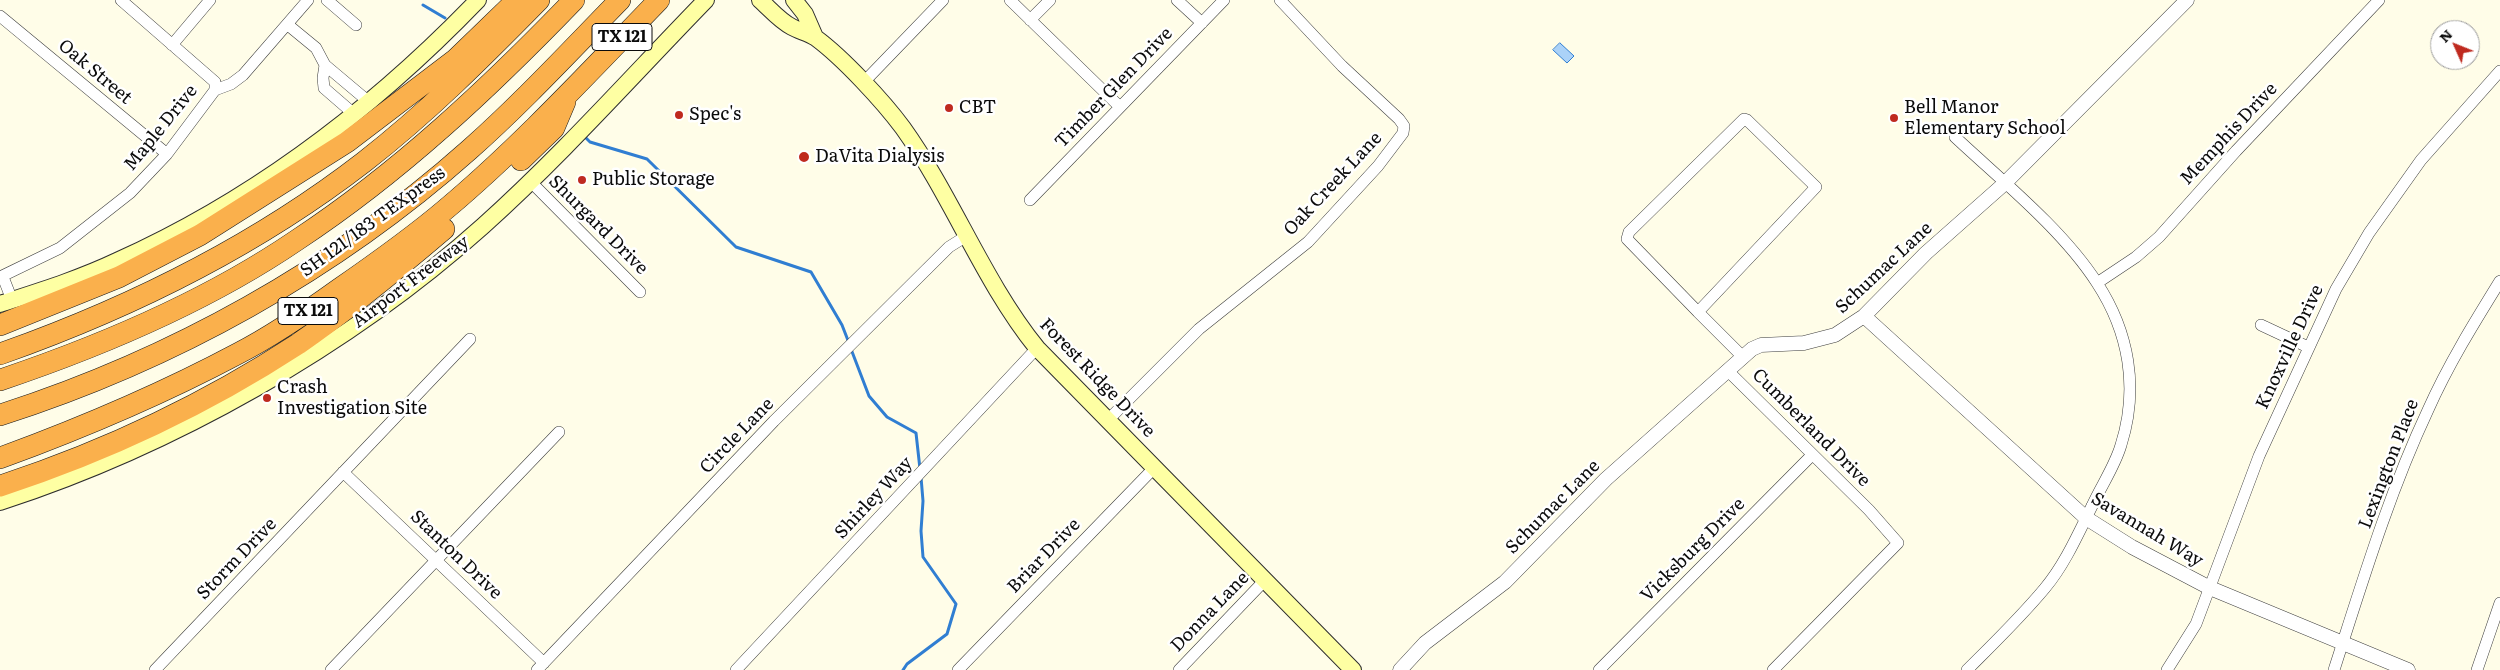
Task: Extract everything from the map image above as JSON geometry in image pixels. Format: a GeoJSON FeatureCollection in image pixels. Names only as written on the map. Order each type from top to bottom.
{"type":"FeatureCollection","features":[{"type":"Feature","properties":{"kind":"highway"},"geometry":{"type":"LineString","coordinates":[[0,325],[119,277],[200,235],[347,142],[456,59],[517,0]]}},
{"type":"Feature","properties":{"kind":"highway"},"geometry":{"type":"LineString","coordinates":[[0,354],[114,310],[180,278],[261,232],[320,194],[414,120],[480,60],[539,0]]}},
{"type":"Feature","properties":{"kind":"highway","name":"SH 121/183 TEXpress"},"geometry":{"type":"LineString","coordinates":[[0,380],[104,342],[154,319],[242,274],[297,241],[402,163],[459,114],[517,59],[574,0]]}},
{"type":"Feature","properties":{"kind":"highway","name":"SH 121/183 TEXpress"},"geometry":{"type":"LineString","coordinates":[[0,415],[95,381],[187,339],[243,310],[338,252],[432,181],[508,114],[620,0]]}},
{"type":"Feature","properties":{"kind":"highway","name":"Airport Freeway"},"geometry":{"type":"LineString","coordinates":[[0,458],[58,437],[160,393],[240,353],[305,313],[390,253],[447,208],[500,160],[659,0]]}},
{"type":"Feature","properties":{"kind":"highway"},"geometry":{"type":"LineString","coordinates":[[0,486],[73,460],[162,420],[212,396],[298,343],[376,286],[491,189],[554,128],[570,90]]}},
{"type":"Feature","properties":{"kind":"highway"},"geometry":{"type":"LineString","coordinates":[[0,428],[51,408],[95,381]]}},
{"type":"Feature","properties":{"kind":"main road"},"geometry":{"type":"LineString","coordinates":[[6,302],[50,288],[118,261],[190,224],[261,180],[369,102],[406,71],[478,0]]}},
{"type":"Feature","properties":{"kind":"main road","name":"Airport Freeway"},"geometry":{"type":"LineString","coordinates":[[0,502],[105,463],[186,426],[296,364],[362,321],[427,273],[532,182],[693,7],[706,0]]}},
{"type":"Feature","properties":{"kind":"main road","name":"Forest Ridge Drive"},"geometry":{"type":"LineString","coordinates":[[760,0],[791,27],[815,37],[863,83],[902,126],[968,235],[999,294],[1037,348],[1107,421],[1266,579],[1353,670]]}},
{"type":"Feature","properties":{"kind":"main road","name":"Forest Ridge Drive"},"geometry":{"type":"LineString","coordinates":[[794,0],[805,14],[815,37]]}},
{"type":"Feature","properties":{"kind":"street"},"geometry":{"type":"LineString","coordinates":[[121,0],[215,82],[215,90]]}},
{"type":"Feature","properties":{"kind":"street"},"geometry":{"type":"LineString","coordinates":[[172,46],[210,0]]}},
{"type":"Feature","properties":{"kind":"street","name":"Maple Drive"},"geometry":{"type":"LineString","coordinates":[[1,277],[60,248],[130,193],[167,154],[215,90],[231,84],[243,75],[308,0]]}},
{"type":"Feature","properties":{"kind":"street"},"geometry":{"type":"LineString","coordinates":[[327,0],[356,25]]}},
{"type":"Feature","properties":{"kind":"street"},"geometry":{"type":"LineString","coordinates":[[863,83],[943,0]]}},
{"type":"Feature","properties":{"kind":"street"},"geometry":{"type":"LineString","coordinates":[[1010,0],[1120,107]]}},
{"type":"Feature","properties":{"kind":"street"},"geometry":{"type":"LineString","coordinates":[[1030,20],[1050,0]]}},
{"type":"Feature","properties":{"kind":"street"},"geometry":{"type":"LineString","coordinates":[[1177,0],[1202,23]]}},
{"type":"Feature","properties":{"kind":"street","name":"Timber Glen Drive"},"geometry":{"type":"LineString","coordinates":[[1030,200],[1224,0]]}},
{"type":"Feature","properties":{"kind":"street","name":"Oak Creek Lane"},"geometry":{"type":"LineString","coordinates":[[1107,421],[1199,329],[1308,242],[1378,166],[1403,133],[1404,126],[1399,119],[1342,66],[1280,0]]}},
{"type":"Feature","properties":{"kind":"street","name":"Schumac Lane"},"geometry":{"type":"LineString","coordinates":[[1400,670],[1425,643],[1505,582],[1606,479],[1743,357],[1761,345],[1804,343],[1835,335],[1864,316],[1926,253],[2004,184],[2187,0]]}},
{"type":"Feature","properties":{"kind":"street","name":"Memphis Drive"},"geometry":{"type":"LineString","coordinates":[[2097,283],[2136,257],[2159,237],[2236,151],[2379,0]]}},
{"type":"Feature","properties":{"kind":"street","name":"Oak Street"},"geometry":{"type":"LineString","coordinates":[[0,16],[167,154]]}},
{"type":"Feature","properties":{"kind":"street"},"geometry":{"type":"LineString","coordinates":[[288,25],[316,48],[325,65],[369,102]]}},
{"type":"Feature","properties":{"kind":"street"},"geometry":{"type":"LineString","coordinates":[[325,65],[324,88],[354,114]]}},
{"type":"Feature","properties":{"kind":"street","name":"Knoxville Drive"},"geometry":{"type":"LineString","coordinates":[[2167,670],[2196,624],[2259,456],[2336,289],[2369,233],[2421,160],[2500,71]]}},
{"type":"Feature","properties":{"kind":"street"},"geometry":{"type":"LineString","coordinates":[[1698,312],[1816,187],[1747,120],[1740,121],[1629,232],[1627,239],[1698,312],[1743,357]]}},
{"type":"Feature","properties":{"kind":"street"},"geometry":{"type":"LineString","coordinates":[[1955,137],[2066,243],[2097,283],[2112,308],[2124,336],[2130,380],[2128,411],[2121,446],[2061,565],[2046,586],[1967,670]]}},
{"type":"Feature","properties":{"kind":"street","name":"Shurgard Drive"},"geometry":{"type":"LineString","coordinates":[[532,182],[640,292]]}},
{"type":"Feature","properties":{"kind":"street","name":"Circle Lane"},"geometry":{"type":"LineString","coordinates":[[541,667],[774,421],[949,248],[968,235]]}},
{"type":"Feature","properties":{"kind":"street"},"geometry":{"type":"LineString","coordinates":[[1,277],[6,302]]}},
{"type":"Feature","properties":{"kind":"street","name":"Lexington Place"},"geometry":{"type":"LineString","coordinates":[[2334,670],[2398,483],[2427,410],[2458,349],[2500,281]]}},
{"type":"Feature","properties":{"kind":"street","name":"Savannah Way"},"geometry":{"type":"LineString","coordinates":[[1864,316],[2086,518],[2132,547],[2210,588],[2408,670]]}},
{"type":"Feature","properties":{"kind":"street"},"geometry":{"type":"LineString","coordinates":[[2261,326],[2308,347]]}},
{"type":"Feature","properties":{"kind":"street","name":"Storm Drive"},"geometry":{"type":"LineString","coordinates":[[155,670],[470,338]]}},
{"type":"Feature","properties":{"kind":"street","name":"Shirley Way"},"geometry":{"type":"LineString","coordinates":[[736,670],[1037,348]]}},
{"type":"Feature","properties":{"kind":"street","name":"Cumberland Drive"},"geometry":{"type":"LineString","coordinates":[[1728,371],[1869,510],[1898,543],[1773,670]]}},
{"type":"Feature","properties":{"kind":"street"},"geometry":{"type":"LineString","coordinates":[[331,670],[559,432]]}},
{"type":"Feature","properties":{"kind":"street","name":"Vicksburg Drive"},"geometry":{"type":"LineString","coordinates":[[1599,670],[1812,454]]}},
{"type":"Feature","properties":{"kind":"street","name":"Briar Drive"},"geometry":{"type":"LineString","coordinates":[[958,670],[1155,467]]}},
{"type":"Feature","properties":{"kind":"street","name":"Stanton Drive"},"geometry":{"type":"LineString","coordinates":[[343,472],[436,560],[541,667]]}},
{"type":"Feature","properties":{"kind":"street","name":"Donna Lane"},"geometry":{"type":"LineString","coordinates":[[1179,670],[1266,579]]}},
{"type":"Feature","properties":{"kind":"street"},"geometry":{"type":"LineString","coordinates":[[2477,670],[2500,603]]}},
{"type":"Feature","properties":{"kind":"water"},"geometry":{"type":"Polygon","coordinates":[[[1560,43],[1574,56],[1567,63],[1553,50],[1560,43]]]}},
{"type":"Feature","properties":{"kind":"waterway"},"geometry":{"type":"LineString","coordinates":[[423,5],[445,18]]}},
{"type":"Feature","properties":{"kind":"waterway"},"geometry":{"type":"LineString","coordinates":[[586,138],[590,142],[647,159],[736,247],[811,272],[842,325],[849,343]]}},
{"type":"Feature","properties":{"kind":"waterway"},"geometry":{"type":"LineString","coordinates":[[851,349],[869,396],[887,417],[916,433],[920,469]]}},
{"type":"Feature","properties":{"kind":"waterway"},"geometry":{"type":"LineString","coordinates":[[903,670],[907,664],[947,634],[956,604],[923,557],[921,477]]}},
{"type":"Feature","properties":{"kind":"place","name":"CBT"},"geometry":{"type":"Point","coordinates":[949,108]}},
{"type":"Feature","properties":{"kind":"place","name":"Spec's"},"geometry":{"type":"Point","coordinates":[679,115]}},
{"type":"Feature","properties":{"kind":"place","name":"Bell Manor Elementary School"},"geometry":{"type":"Point","coordinates":[1894,118]}},
{"type":"Feature","properties":{"kind":"place","name":"DaVita Dialysis"},"geometry":{"type":"Point","coordinates":[804,157]}},
{"type":"Feature","properties":{"kind":"place","name":"Public Storage"},"geometry":{"type":"Point","coordinates":[582,180]}},
{"type":"Feature","properties":{"kind":"place","name":"Crash Investigation Site"},"geometry":{"type":"Point","coordinates":[267,398]}}]}
